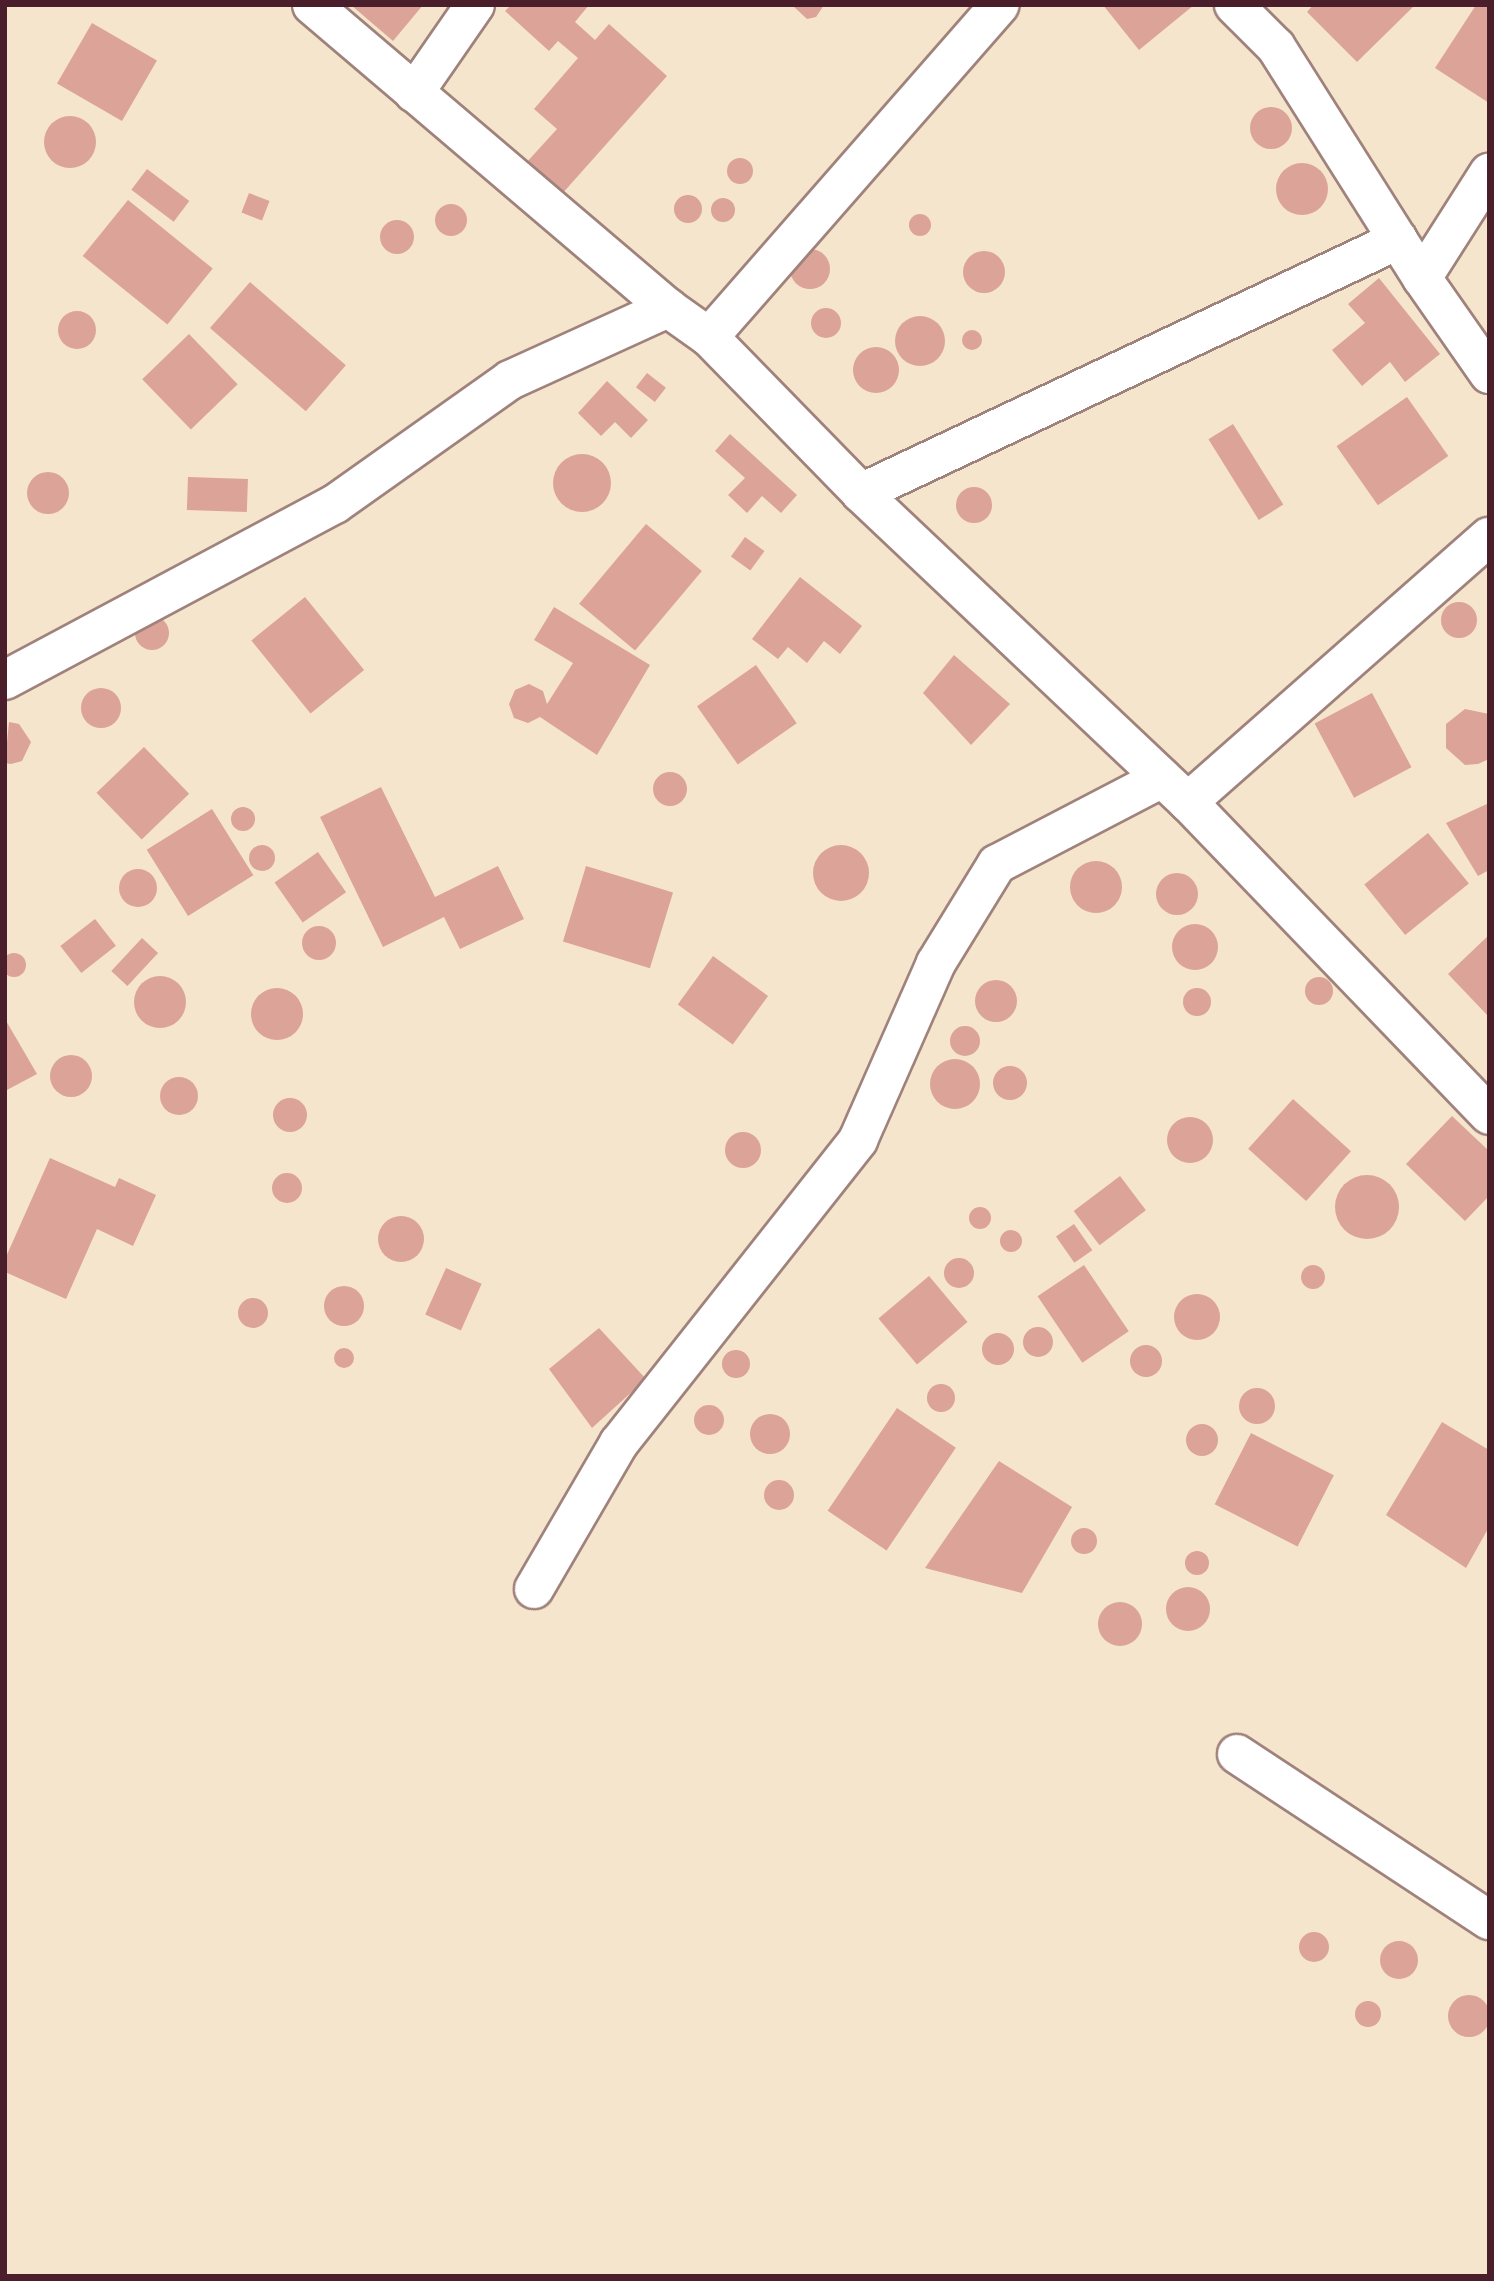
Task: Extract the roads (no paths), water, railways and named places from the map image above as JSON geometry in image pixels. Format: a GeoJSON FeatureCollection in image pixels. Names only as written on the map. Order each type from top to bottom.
{"type":"FeatureCollection","features":[{"type":"Feature","properties":{"kind":"street"},"geometry":{"type":"LineString","coordinates":[[312,5],[668,308],[709,337],[861,493],[1175,790],[1489,1115]]}},
{"type":"Feature","properties":{"kind":"street"},"geometry":{"type":"LineString","coordinates":[[414,93],[475,5]]}},
{"type":"Feature","properties":{"kind":"street"},"geometry":{"type":"LineString","coordinates":[[709,337],[1000,5]]}},
{"type":"Feature","properties":{"kind":"street"},"geometry":{"type":"LineString","coordinates":[[1234,5],[1276,47],[1422,278],[1489,374]]}},
{"type":"Feature","properties":{"kind":"street"},"geometry":{"type":"LineString","coordinates":[[1422,278],[1489,173]]}},
{"type":"Feature","properties":{"kind":"street"},"geometry":{"type":"LineString","coordinates":[[861,493],[1398,240]]}},
{"type":"Feature","properties":{"kind":"street"},"geometry":{"type":"LineString","coordinates":[[5,680],[335,503],[510,380],[668,308]]}},
{"type":"Feature","properties":{"kind":"street"},"geometry":{"type":"LineString","coordinates":[[534,1589],[620,1443],[858,1140],[936,963],[997,864],[1175,790],[1489,537]]}},
{"type":"Feature","properties":{"kind":"street"},"geometry":{"type":"LineString","coordinates":[[1237,1754],[1489,1920]]}}]}
